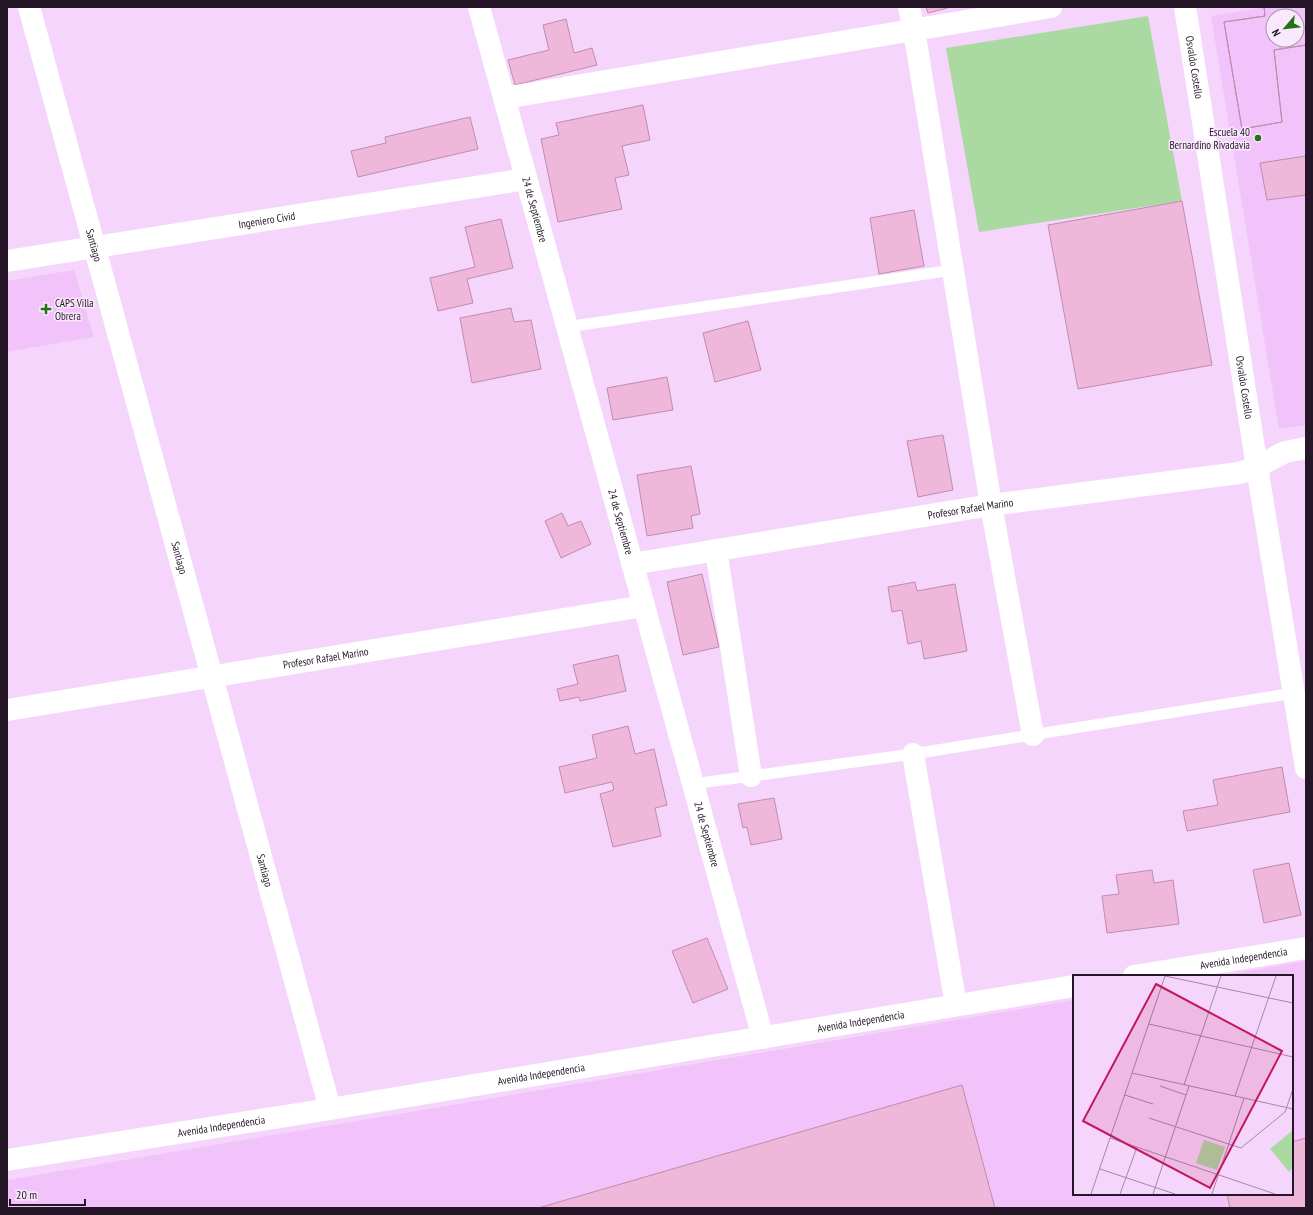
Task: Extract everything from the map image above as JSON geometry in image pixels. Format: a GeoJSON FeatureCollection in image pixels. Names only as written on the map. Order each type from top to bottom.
{"type":"FeatureCollection","features":[{"type":"Feature","properties":{"kind":"street","name":"Santiago"},"geometry":{"type":"LineString","coordinates":[[28,7],[330,1108]]}},
{"type":"Feature","properties":{"kind":"street","name":"24 de Septiembre"},"geometry":{"type":"LineString","coordinates":[[479,7],[763,1038]]}},
{"type":"Feature","properties":{"kind":"street"},"geometry":{"type":"LineString","coordinates":[[909,7],[991,505],[1034,735]]}},
{"type":"Feature","properties":{"kind":"street"},"geometry":{"type":"LineString","coordinates":[[504,98],[1050,7]]}},
{"type":"Feature","properties":{"kind":"street","name":"Osvaldo Costello"},"geometry":{"type":"LineString","coordinates":[[1185,7],[1257,467],[1299,701],[1306,768]]}},
{"type":"Feature","properties":{"kind":"street","name":"Ingeniero Civid"},"geometry":{"type":"LineString","coordinates":[[7,261],[526,179]]}},
{"type":"Feature","properties":{"kind":"street","name":"Profesor Rafael Marino"},"geometry":{"type":"LineString","coordinates":[[632,564],[991,505],[1239,473],[1257,467],[1285,452],[1306,448]]}},
{"type":"Feature","properties":{"kind":"street"},"geometry":{"type":"LineString","coordinates":[[716,550],[751,776]]}},
{"type":"Feature","properties":{"kind":"street","name":"Profesor Rafael Marino"},"geometry":{"type":"LineString","coordinates":[[7,710],[644,606]]}},
{"type":"Feature","properties":{"kind":"street"},"geometry":{"type":"LineString","coordinates":[[913,754],[956,1005]]}},
{"type":"Feature","properties":{"kind":"street","name":"Avenida Independencia"},"geometry":{"type":"LineString","coordinates":[[1140,975],[1306,948]]}},
{"type":"Feature","properties":{"kind":"street","name":"Avenida Independencia"},"geometry":{"type":"LineString","coordinates":[[7,1160],[763,1038],[1073,986]]}},
{"type":"Feature","properties":{"kind":"lane"},"geometry":{"type":"LineString","coordinates":[[568,327],[953,270]]}},
{"type":"Feature","properties":{"kind":"lane"},"geometry":{"type":"LineString","coordinates":[[693,784],[913,754],[1034,735],[1299,701]]}},
{"type":"Feature","properties":{"kind":"shaded area"},"geometry":{"type":"Polygon","coordinates":[[[1265,7],[1306,7],[1306,425],[1279,429],[1211,16],[1265,7]]]}},
{"type":"Feature","properties":{"kind":"shaded area","name":"CAPS Villa Obrera"},"geometry":{"type":"Polygon","coordinates":[[[74,270],[94,337],[7,352],[7,281],[74,270]]]}},
{"type":"Feature","properties":{"kind":"shaded area"},"geometry":{"type":"Polygon","coordinates":[[[1306,961],[1306,1208],[7,1208],[7,1180],[1073,1000],[1073,1195],[1293,1195],[1293,975],[1225,975],[1306,961]]]}},
{"type":"Feature","properties":{"kind":"green space"},"geometry":{"type":"Polygon","coordinates":[[[1148,16],[1182,201],[979,232],[946,48],[1148,16]]]}},
{"type":"Feature","properties":{"kind":"building"},"geometry":{"type":"Polygon","coordinates":[[[926,7],[951,7],[928,13],[926,7]]]}},
{"type":"Feature","properties":{"kind":"building"},"geometry":{"type":"Polygon","coordinates":[[[1264,7],[1306,7],[1306,45],[1305,8],[1265,8],[1265,16],[1264,7]]]}},
{"type":"Feature","properties":{"kind":"building"},"geometry":{"type":"Polygon","coordinates":[[[1264,7],[1306,7],[1306,45],[1305,8],[1265,8],[1265,16],[1264,7]]]}},
{"type":"Feature","properties":{"kind":"building"},"geometry":{"type":"Polygon","coordinates":[[[1265,16],[1265,48],[1287,48],[1274,50],[1282,122],[1242,129],[1224,22],[1265,16]]]}},
{"type":"Feature","properties":{"kind":"building"},"geometry":{"type":"Polygon","coordinates":[[[1265,16],[1265,48],[1287,48],[1274,50],[1282,122],[1242,129],[1224,22],[1265,16]]]}},
{"type":"Feature","properties":{"kind":"building"},"geometry":{"type":"Polygon","coordinates":[[[566,19],[574,53],[592,48],[597,65],[515,85],[508,60],[549,50],[543,25],[566,19]]]}},
{"type":"Feature","properties":{"kind":"building"},"geometry":{"type":"Polygon","coordinates":[[[643,105],[650,140],[622,146],[629,175],[615,178],[622,209],[558,222],[541,139],[559,135],[556,123],[643,105]]]}},
{"type":"Feature","properties":{"kind":"building"},"geometry":{"type":"Polygon","coordinates":[[[470,117],[478,149],[358,177],[351,151],[386,143],[385,137],[470,117]]]}},
{"type":"Feature","properties":{"kind":"building"},"geometry":{"type":"Polygon","coordinates":[[[1306,156],[1306,195],[1267,200],[1260,163],[1306,156]]]}},
{"type":"Feature","properties":{"kind":"building"},"geometry":{"type":"Polygon","coordinates":[[[1182,201],[1212,365],[1078,389],[1048,225],[1182,201]]]}},
{"type":"Feature","properties":{"kind":"building"},"geometry":{"type":"Polygon","coordinates":[[[914,210],[924,266],[879,274],[870,218],[914,210]]]}},
{"type":"Feature","properties":{"kind":"building"},"geometry":{"type":"Polygon","coordinates":[[[501,219],[513,268],[467,279],[473,303],[438,311],[430,278],[475,267],[465,227],[501,219]]]}},
{"type":"Feature","properties":{"kind":"building"},"geometry":{"type":"Polygon","coordinates":[[[511,308],[514,322],[531,320],[541,369],[472,383],[460,318],[511,308]]]}},
{"type":"Feature","properties":{"kind":"building"},"geometry":{"type":"Polygon","coordinates":[[[748,321],[761,370],[715,382],[703,333],[748,321]]]}},
{"type":"Feature","properties":{"kind":"building"},"geometry":{"type":"Polygon","coordinates":[[[667,377],[673,410],[613,420],[607,388],[667,377]]]}},
{"type":"Feature","properties":{"kind":"building"},"geometry":{"type":"Polygon","coordinates":[[[943,435],[953,490],[918,497],[907,441],[943,435]]]}},
{"type":"Feature","properties":{"kind":"building"},"geometry":{"type":"Polygon","coordinates":[[[691,466],[700,514],[691,516],[693,528],[647,536],[637,475],[691,466]]]}},
{"type":"Feature","properties":{"kind":"building"},"geometry":{"type":"Polygon","coordinates":[[[562,513],[568,526],[581,521],[591,544],[561,558],[545,521],[562,513]]]}},
{"type":"Feature","properties":{"kind":"building"},"geometry":{"type":"Polygon","coordinates":[[[702,574],[719,647],[683,655],[667,582],[702,574]]]}},
{"type":"Feature","properties":{"kind":"building"},"geometry":{"type":"Polygon","coordinates":[[[915,582],[917,591],[955,584],[967,651],[924,659],[921,641],[908,644],[902,610],[892,612],[888,587],[915,582]]]}},
{"type":"Feature","properties":{"kind":"building"},"geometry":{"type":"Polygon","coordinates":[[[618,655],[626,691],[580,701],[579,697],[560,701],[557,689],[578,684],[573,665],[618,655]]]}},
{"type":"Feature","properties":{"kind":"building"},"geometry":{"type":"Polygon","coordinates":[[[628,726],[635,754],[654,749],[667,805],[655,808],[661,836],[613,847],[600,794],[614,790],[612,782],[565,793],[559,767],[597,758],[592,735],[628,726]]]}},
{"type":"Feature","properties":{"kind":"building"},"geometry":{"type":"Polygon","coordinates":[[[1282,767],[1290,812],[1187,831],[1183,811],[1218,805],[1213,780],[1282,767]]]}},
{"type":"Feature","properties":{"kind":"building"},"geometry":{"type":"Polygon","coordinates":[[[774,798],[782,839],[751,845],[747,827],[743,828],[738,804],[774,798]]]}},
{"type":"Feature","properties":{"kind":"building"},"geometry":{"type":"Polygon","coordinates":[[[1289,863],[1301,915],[1264,923],[1253,870],[1289,863]]]}},
{"type":"Feature","properties":{"kind":"building"},"geometry":{"type":"Polygon","coordinates":[[[1152,870],[1154,883],[1173,880],[1179,924],[1107,933],[1102,896],[1119,894],[1116,875],[1152,870]]]}},
{"type":"Feature","properties":{"kind":"building"},"geometry":{"type":"Polygon","coordinates":[[[707,938],[728,989],[693,1003],[672,951],[707,938]]]}},
{"type":"Feature","properties":{"kind":"building"},"geometry":{"type":"Polygon","coordinates":[[[962,1085],[995,1208],[538,1208],[962,1085]]]}},
{"type":"Feature","properties":{"kind":"building"},"geometry":{"type":"Polygon","coordinates":[[[1306,1138],[1306,1208],[1230,1208],[1227,1195],[1293,1195],[1293,1142],[1306,1138]]]}},
{"type":"Feature","properties":{"kind":"place","name":"Escuela 40 Bernardino Rivadavia"},"geometry":{"type":"Point","coordinates":[1258,138]}},
{"type":"Feature","properties":{"kind":"place","name":"CAPS Villa Obrera"},"geometry":{"type":"Point","coordinates":[46,309]}}]}
